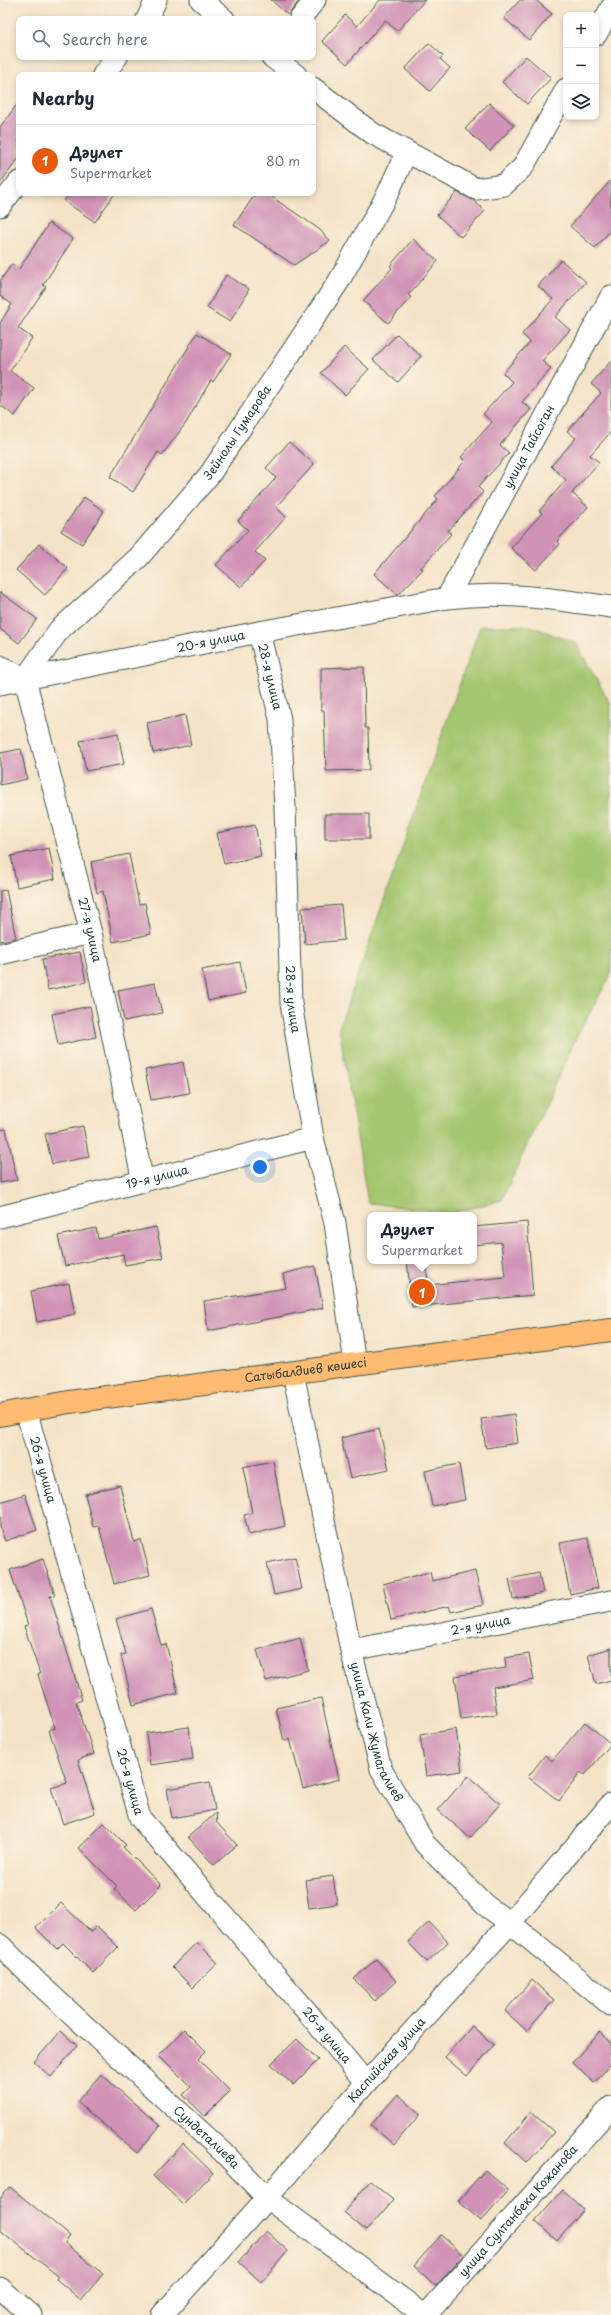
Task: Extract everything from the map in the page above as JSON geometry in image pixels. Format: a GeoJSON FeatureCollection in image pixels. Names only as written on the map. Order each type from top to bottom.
{"type":"FeatureCollection","features":[{"type":"Feature","properties":{"kind":"main road","name":"Сатыбалдиев көшесі"},"geometry":{"type":"LineString","coordinates":[[0,1415],[69,1402],[611,1330]]}},
{"type":"Feature","properties":{"kind":"street"},"geometry":{"type":"LineString","coordinates":[[148,16],[156,0]]}},
{"type":"Feature","properties":{"kind":"street"},"geometry":{"type":"LineString","coordinates":[[201,0],[220,16]]}},
{"type":"Feature","properties":{"kind":"street"},"geometry":{"type":"LineString","coordinates":[[303,16],[316,0]]}},
{"type":"Feature","properties":{"kind":"street"},"geometry":{"type":"LineString","coordinates":[[599,30],[611,8]]}},
{"type":"Feature","properties":{"kind":"street"},"geometry":{"type":"LineString","coordinates":[[105,72],[115,60]]}},
{"type":"Feature","properties":{"kind":"street"},"geometry":{"type":"LineString","coordinates":[[276,60],[292,72]]}},
{"type":"Feature","properties":{"kind":"street"},"geometry":{"type":"LineString","coordinates":[[316,90],[372,133],[476,189],[504,186],[523,167],[563,94]]}},
{"type":"Feature","properties":{"kind":"street","name":"Зейнолы Гумарова"},"geometry":{"type":"LineString","coordinates":[[25,679],[59,630],[139,557],[210,474],[339,281],[388,193],[406,152]]}},
{"type":"Feature","properties":{"kind":"street"},"geometry":{"type":"LineString","coordinates":[[0,206],[16,186]]}},
{"type":"Feature","properties":{"kind":"street","name":"улица Тайсоган"},"geometry":{"type":"LineString","coordinates":[[447,598],[611,296]]}},
{"type":"Feature","properties":{"kind":"street","name":"20-я улица"},"geometry":{"type":"LineString","coordinates":[[0,684],[259,632],[476,594],[522,594],[611,607]]}},
{"type":"Feature","properties":{"kind":"street","name":"28-я улица"},"geometry":{"type":"LineString","coordinates":[[259,632],[280,719],[285,807],[290,1003],[313,1138],[335,1223],[355,1364]]}},
{"type":"Feature","properties":{"kind":"street"},"geometry":{"type":"LineString","coordinates":[[0,666],[25,679]]}},
{"type":"Feature","properties":{"kind":"street","name":"27-я улица"},"geometry":{"type":"LineString","coordinates":[[25,679],[91,933],[143,1182]]}},
{"type":"Feature","properties":{"kind":"street"},"geometry":{"type":"LineString","coordinates":[[0,954],[91,933]]}},
{"type":"Feature","properties":{"kind":"street","name":"19-я улица"},"geometry":{"type":"LineString","coordinates":[[0,1217],[313,1138]]}},
{"type":"Feature","properties":{"kind":"street","name":"улица Кали Жумагалиев"},"geometry":{"type":"LineString","coordinates":[[293,1373],[351,1650],[381,1769],[425,1844],[485,1905],[510,1923],[611,2005]]}},
{"type":"Feature","properties":{"kind":"street","name":"26-я улица"},"geometry":{"type":"LineString","coordinates":[[26,1410],[140,1818],[309,2014],[366,2083]]}},
{"type":"Feature","properties":{"kind":"street","name":"2-я улица"},"geometry":{"type":"LineString","coordinates":[[351,1650],[611,1601]]}},
{"type":"Feature","properties":{"kind":"street","name":"Каспийская улица"},"geometry":{"type":"LineString","coordinates":[[162,2315],[267,2198],[366,2083],[510,1923],[611,1804]]}},
{"type":"Feature","properties":{"kind":"street","name":"Сундеталиева"},"geometry":{"type":"LineString","coordinates":[[0,1945],[38,1984],[223,2152],[267,2198],[425,2315]]}},
{"type":"Feature","properties":{"kind":"street","name":"улица Султанбека Кожанова"},"geometry":{"type":"LineString","coordinates":[[425,2315],[611,2107]]}},
{"type":"Feature","properties":{"kind":"street"},"geometry":{"type":"LineString","coordinates":[[0,2288],[32,2315]]}},
{"type":"Feature","properties":{"kind":"green space"},"geometry":{"type":"Polygon","coordinates":[[[480,626],[531,626],[576,643],[611,705],[611,975],[577,1036],[502,1200],[456,1212],[444,1212],[368,1203],[339,1028],[480,626]]]}},
{"type":"Feature","properties":{"kind":"building"},"geometry":{"type":"Polygon","coordinates":[[[271,0],[300,0],[288,15],[271,0]]]}},
{"type":"Feature","properties":{"kind":"building"},"geometry":{"type":"Polygon","coordinates":[[[380,0],[425,0],[397,31],[385,20],[347,64],[322,41],[345,15],[357,26],[380,0]]]}},
{"type":"Feature","properties":{"kind":"building"},"geometry":{"type":"Polygon","coordinates":[[[520,0],[536,0],[552,14],[529,40],[504,18],[520,0]]]}},
{"type":"Feature","properties":{"kind":"building"},"geometry":{"type":"Polygon","coordinates":[[[429,43],[443,56],[440,59],[450,68],[430,91],[405,69],[429,43]]]}},
{"type":"Feature","properties":{"kind":"building"},"geometry":{"type":"Polygon","coordinates":[[[526,56],[551,78],[527,104],[502,82],[526,56]]]}},
{"type":"Feature","properties":{"kind":"building"},"geometry":{"type":"Polygon","coordinates":[[[489,103],[514,125],[490,151],[465,129],[489,103]]]}},
{"type":"Feature","properties":{"kind":"building"},"geometry":{"type":"Polygon","coordinates":[[[16,106],[16,162],[0,183],[0,127],[16,106]]]}},
{"type":"Feature","properties":{"kind":"building"},"geometry":{"type":"Polygon","coordinates":[[[611,180],[611,230],[595,248],[570,226],[611,180]]]}},
{"type":"Feature","properties":{"kind":"building"},"geometry":{"type":"Polygon","coordinates":[[[457,192],[473,200],[485,211],[461,237],[437,215],[457,192]]]}},
{"type":"Feature","properties":{"kind":"building"},"geometry":{"type":"Polygon","coordinates":[[[68,196],[113,196],[95,222],[64,201],[68,196]]]}},
{"type":"Feature","properties":{"kind":"building"},"geometry":{"type":"Polygon","coordinates":[[[254,196],[270,196],[319,229],[330,241],[294,265],[234,225],[254,196]]]}},
{"type":"Feature","properties":{"kind":"building"},"geometry":{"type":"Polygon","coordinates":[[[49,223],[73,239],[43,285],[46,287],[18,328],[32,338],[10,371],[34,388],[15,416],[0,405],[0,323],[12,304],[0,296],[0,281],[12,264],[19,269],[49,223]]]}},
{"type":"Feature","properties":{"kind":"building"},"geometry":{"type":"Polygon","coordinates":[[[413,239],[438,261],[408,295],[411,297],[388,323],[363,301],[392,268],[390,266],[413,239]]]}},
{"type":"Feature","properties":{"kind":"building"},"geometry":{"type":"Polygon","coordinates":[[[561,260],[586,282],[555,317],[570,330],[542,361],[551,369],[522,402],[531,409],[500,445],[509,453],[478,487],[483,492],[448,531],[451,534],[421,568],[423,569],[398,595],[374,574],[438,499],[435,496],[465,461],[461,457],[492,422],[483,414],[512,382],[503,373],[530,342],[522,334],[553,299],[538,286],[561,260]]]}},
{"type":"Feature","properties":{"kind":"building"},"geometry":{"type":"Polygon","coordinates":[[[226,275],[249,289],[230,322],[207,308],[226,275]]]}},
{"type":"Feature","properties":{"kind":"building"},"geometry":{"type":"Polygon","coordinates":[[[197,333],[231,354],[213,382],[211,380],[186,423],[162,455],[158,452],[133,492],[110,477],[197,333]]]}},
{"type":"Feature","properties":{"kind":"building"},"geometry":{"type":"Polygon","coordinates":[[[397,334],[421,356],[398,382],[373,360],[397,334]]]}},
{"type":"Feature","properties":{"kind":"building"},"geometry":{"type":"Polygon","coordinates":[[[344,347],[369,369],[345,395],[321,373],[344,347]]]}},
{"type":"Feature","properties":{"kind":"building"},"geometry":{"type":"Polygon","coordinates":[[[611,361],[611,432],[590,455],[599,462],[572,493],[588,507],[557,541],[560,544],[536,570],[511,548],[542,513],[539,511],[566,480],[551,466],[576,438],[567,431],[601,393],[591,384],[611,361]]]}},
{"type":"Feature","properties":{"kind":"building"},"geometry":{"type":"Polygon","coordinates":[[[289,442],[314,464],[276,507],[286,517],[255,552],[265,561],[241,587],[216,565],[248,530],[238,521],[276,478],[266,468],[289,442]]]}},
{"type":"Feature","properties":{"kind":"building"},"geometry":{"type":"Polygon","coordinates":[[[84,497],[104,511],[82,544],[61,531],[84,497]]]}},
{"type":"Feature","properties":{"kind":"building"},"geometry":{"type":"Polygon","coordinates":[[[39,544],[68,568],[45,595],[16,570],[39,544]]]}},
{"type":"Feature","properties":{"kind":"building"},"geometry":{"type":"Polygon","coordinates":[[[0,592],[37,619],[19,643],[0,629],[0,592]]]}},
{"type":"Feature","properties":{"kind":"building"},"geometry":{"type":"Polygon","coordinates":[[[364,667],[365,728],[368,728],[369,770],[326,771],[324,710],[321,710],[321,668],[364,667]]]}},
{"type":"Feature","properties":{"kind":"building"},"geometry":{"type":"Polygon","coordinates":[[[185,715],[191,745],[153,753],[147,723],[185,715]]]}},
{"type":"Feature","properties":{"kind":"building"},"geometry":{"type":"Polygon","coordinates":[[[118,733],[124,764],[86,771],[80,741],[118,733]]]}},
{"type":"Feature","properties":{"kind":"building"},"geometry":{"type":"Polygon","coordinates":[[[21,749],[27,779],[0,785],[0,753],[21,749]]]}},
{"type":"Feature","properties":{"kind":"building"},"geometry":{"type":"Polygon","coordinates":[[[325,814],[369,814],[369,839],[325,839],[325,814]]]}},
{"type":"Feature","properties":{"kind":"building"},"geometry":{"type":"Polygon","coordinates":[[[255,825],[261,856],[224,864],[217,833],[255,825]]]}},
{"type":"Feature","properties":{"kind":"building"},"geometry":{"type":"Polygon","coordinates":[[[49,848],[55,879],[17,887],[11,856],[49,848]]]}},
{"type":"Feature","properties":{"kind":"building"},"geometry":{"type":"Polygon","coordinates":[[[129,854],[139,904],[145,903],[151,934],[113,942],[103,891],[97,893],[91,862],[129,854]]]}},
{"type":"Feature","properties":{"kind":"building"},"geometry":{"type":"Polygon","coordinates":[[[6,890],[16,938],[0,941],[0,891],[6,890]]]}},
{"type":"Feature","properties":{"kind":"building"},"geometry":{"type":"Polygon","coordinates":[[[341,905],[344,940],[305,944],[302,908],[341,905]]]}},
{"type":"Feature","properties":{"kind":"building"},"geometry":{"type":"Polygon","coordinates":[[[80,952],[86,982],[48,990],[42,959],[80,952]]]}},
{"type":"Feature","properties":{"kind":"building"},"geometry":{"type":"Polygon","coordinates":[[[240,962],[246,993],[208,1001],[202,970],[240,962]]]}},
{"type":"Feature","properties":{"kind":"building"},"geometry":{"type":"Polygon","coordinates":[[[155,983],[162,1013],[124,1021],[118,990],[155,983]]]}},
{"type":"Feature","properties":{"kind":"building"},"geometry":{"type":"Polygon","coordinates":[[[90,1006],[96,1037],[58,1045],[52,1014],[90,1006]]]}},
{"type":"Feature","properties":{"kind":"building"},"geometry":{"type":"Polygon","coordinates":[[[183,1062],[189,1093],[151,1100],[145,1070],[183,1062]]]}},
{"type":"Feature","properties":{"kind":"building"},"geometry":{"type":"Polygon","coordinates":[[[83,1126],[89,1157],[52,1164],[45,1134],[83,1126]]]}},
{"type":"Feature","properties":{"kind":"building"},"geometry":{"type":"Polygon","coordinates":[[[6,1129],[17,1180],[0,1183],[0,1130],[6,1129]]]}},
{"type":"Feature","properties":{"kind":"building"},"geometry":{"type":"Polygon","coordinates":[[[527,1222],[533,1295],[412,1307],[407,1264],[426,1264],[428,1285],[505,1277],[501,1242],[477,1245],[477,1227],[527,1222]]]}},
{"type":"Feature","properties":{"kind":"building"},"geometry":{"type":"Polygon","coordinates":[[[156,1227],[163,1258],[125,1265],[123,1254],[65,1266],[58,1236],[96,1228],[98,1239],[156,1227]]]}},
{"type":"Feature","properties":{"kind":"building"},"geometry":{"type":"Polygon","coordinates":[[[315,1266],[323,1308],[208,1331],[204,1301],[286,1288],[283,1274],[315,1266]]]}},
{"type":"Feature","properties":{"kind":"building"},"geometry":{"type":"Polygon","coordinates":[[[69,1283],[75,1314],[37,1322],[31,1291],[69,1283]]]}},
{"type":"Feature","properties":{"kind":"building"},"geometry":{"type":"Polygon","coordinates":[[[514,1414],[518,1443],[486,1448],[481,1419],[514,1414]]]}},
{"type":"Feature","properties":{"kind":"building"},"geometry":{"type":"Polygon","coordinates":[[[379,1429],[389,1469],[350,1478],[341,1438],[379,1429]]]}},
{"type":"Feature","properties":{"kind":"building"},"geometry":{"type":"Polygon","coordinates":[[[273,1461],[285,1526],[249,1535],[244,1515],[252,1513],[243,1467],[273,1461]]]}},
{"type":"Feature","properties":{"kind":"building"},"geometry":{"type":"Polygon","coordinates":[[[459,1464],[465,1500],[432,1506],[425,1471],[459,1464]]]}},
{"type":"Feature","properties":{"kind":"building"},"geometry":{"type":"Polygon","coordinates":[[[120,1485],[134,1542],[141,1540],[150,1575],[114,1584],[99,1526],[93,1527],[85,1494],[120,1485]]]}},
{"type":"Feature","properties":{"kind":"building"},"geometry":{"type":"Polygon","coordinates":[[[25,1494],[37,1530],[5,1541],[0,1527],[0,1502],[25,1494]]]}},
{"type":"Feature","properties":{"kind":"building"},"geometry":{"type":"Polygon","coordinates":[[[588,1538],[598,1588],[570,1594],[560,1543],[588,1538]]]}},
{"type":"Feature","properties":{"kind":"building"},"geometry":{"type":"Polygon","coordinates":[[[295,1557],[302,1589],[274,1595],[267,1563],[295,1557]]]}},
{"type":"Feature","properties":{"kind":"building"},"geometry":{"type":"Polygon","coordinates":[[[43,1559],[55,1595],[50,1596],[82,1700],[76,1702],[94,1754],[78,1760],[95,1813],[63,1824],[51,1788],[67,1783],[49,1730],[55,1728],[38,1675],[40,1674],[24,1626],[28,1625],[10,1570],[43,1559]]]}},
{"type":"Feature","properties":{"kind":"building"},"geometry":{"type":"Polygon","coordinates":[[[475,1571],[483,1605],[451,1612],[449,1606],[391,1620],[383,1584],[430,1572],[432,1581],[475,1571]]]}},
{"type":"Feature","properties":{"kind":"building"},"geometry":{"type":"Polygon","coordinates":[[[539,1573],[543,1593],[513,1599],[509,1579],[539,1573]]]}},
{"type":"Feature","properties":{"kind":"building"},"geometry":{"type":"Polygon","coordinates":[[[151,1609],[161,1645],[166,1644],[178,1693],[133,1705],[121,1655],[126,1654],[116,1619],[151,1609]]]}},
{"type":"Feature","properties":{"kind":"building"},"geometry":{"type":"Polygon","coordinates":[[[300,1638],[308,1670],[266,1681],[257,1650],[300,1638]]]}},
{"type":"Feature","properties":{"kind":"building"},"geometry":{"type":"Polygon","coordinates":[[[611,1648],[611,1680],[596,1684],[588,1655],[611,1648]]]}},
{"type":"Feature","properties":{"kind":"building"},"geometry":{"type":"Polygon","coordinates":[[[529,1654],[534,1680],[493,1687],[497,1714],[461,1719],[455,1676],[506,1668],[505,1658],[529,1654]]]}},
{"type":"Feature","properties":{"kind":"building"},"geometry":{"type":"Polygon","coordinates":[[[321,1698],[339,1779],[303,1789],[290,1739],[284,1741],[276,1708],[321,1698]]]}},
{"type":"Feature","properties":{"kind":"building"},"geometry":{"type":"Polygon","coordinates":[[[585,1722],[611,1744],[585,1775],[581,1772],[559,1801],[528,1777],[545,1755],[552,1761],[585,1722]]]}},
{"type":"Feature","properties":{"kind":"building"},"geometry":{"type":"Polygon","coordinates":[[[189,1727],[193,1759],[150,1765],[146,1733],[189,1727]]]}},
{"type":"Feature","properties":{"kind":"building"},"geometry":{"type":"Polygon","coordinates":[[[456,1729],[462,1771],[426,1776],[420,1735],[456,1729]]]}},
{"type":"Feature","properties":{"kind":"building"},"geometry":{"type":"Polygon","coordinates":[[[468,1776],[500,1804],[470,1838],[438,1810],[468,1776]]]}},
{"type":"Feature","properties":{"kind":"building"},"geometry":{"type":"Polygon","coordinates":[[[210,1782],[215,1810],[172,1818],[167,1789],[210,1782]]]}},
{"type":"Feature","properties":{"kind":"building"},"geometry":{"type":"Polygon","coordinates":[[[216,1813],[217,1823],[237,1845],[214,1865],[188,1837],[216,1813]]]}},
{"type":"Feature","properties":{"kind":"building"},"geometry":{"type":"Polygon","coordinates":[[[104,1823],[126,1845],[123,1847],[161,1885],[136,1910],[114,1889],[117,1886],[79,1848],[104,1823]]]}},
{"type":"Feature","properties":{"kind":"building"},"geometry":{"type":"Polygon","coordinates":[[[333,1876],[337,1904],[309,1908],[305,1880],[333,1876]]]}},
{"type":"Feature","properties":{"kind":"building"},"geometry":{"type":"Polygon","coordinates":[[[61,1903],[91,1932],[97,1926],[118,1947],[93,1973],[63,1943],[57,1949],[36,1928],[61,1903]]]}},
{"type":"Feature","properties":{"kind":"building"},"geometry":{"type":"Polygon","coordinates":[[[429,1922],[448,1942],[427,1962],[408,1942],[429,1922]]]}},
{"type":"Feature","properties":{"kind":"building"},"geometry":{"type":"Polygon","coordinates":[[[197,1942],[218,1963],[193,1988],[172,1967],[197,1942]]]}},
{"type":"Feature","properties":{"kind":"building"},"geometry":{"type":"Polygon","coordinates":[[[376,1959],[396,1981],[375,2001],[354,1979],[376,1959]]]}},
{"type":"Feature","properties":{"kind":"building"},"geometry":{"type":"Polygon","coordinates":[[[532,1980],[554,2000],[527,2031],[505,2011],[532,1980]]]}},
{"type":"Feature","properties":{"kind":"building"},"geometry":{"type":"Polygon","coordinates":[[[472,2026],[494,2045],[467,2076],[445,2057],[472,2026]]]}},
{"type":"Feature","properties":{"kind":"building"},"geometry":{"type":"Polygon","coordinates":[[[184,2029],[206,2051],[198,2059],[230,2091],[205,2116],[183,2095],[191,2087],[159,2055],[184,2029]]]}},
{"type":"Feature","properties":{"kind":"building"},"geometry":{"type":"Polygon","coordinates":[[[61,2031],[77,2046],[51,2077],[34,2062],[61,2031]]]}},
{"type":"Feature","properties":{"kind":"building"},"geometry":{"type":"Polygon","coordinates":[[[599,2032],[611,2043],[611,2064],[594,2083],[572,2063],[599,2032]]]}},
{"type":"Feature","properties":{"kind":"building"},"geometry":{"type":"Polygon","coordinates":[[[297,2039],[318,2060],[293,2085],[271,2064],[297,2039]]]}},
{"type":"Feature","properties":{"kind":"building"},"geometry":{"type":"Polygon","coordinates":[[[101,2074],[160,2126],[137,2153],[77,2102],[101,2074]]]}},
{"type":"Feature","properties":{"kind":"building"},"geometry":{"type":"Polygon","coordinates":[[[398,2094],[420,2114],[394,2145],[371,2125],[398,2094]]]}},
{"type":"Feature","properties":{"kind":"building"},"geometry":{"type":"Polygon","coordinates":[[[531,2112],[554,2132],[527,2163],[505,2143],[531,2112]]]}},
{"type":"Feature","properties":{"kind":"building"},"geometry":{"type":"Polygon","coordinates":[[[183,2144],[213,2173],[183,2204],[153,2176],[183,2144]]]}},
{"type":"Feature","properties":{"kind":"building"},"geometry":{"type":"Polygon","coordinates":[[[485,2170],[508,2190],[481,2221],[458,2201],[485,2170]]]}},
{"type":"Feature","properties":{"kind":"building"},"geometry":{"type":"Polygon","coordinates":[[[370,2181],[393,2200],[366,2231],[344,2212],[370,2181]]]}},
{"type":"Feature","properties":{"kind":"building"},"geometry":{"type":"Polygon","coordinates":[[[10,2187],[70,2236],[65,2243],[103,2274],[81,2300],[56,2279],[58,2276],[0,2230],[0,2199],[10,2187]]]}},
{"type":"Feature","properties":{"kind":"building"},"geometry":{"type":"Polygon","coordinates":[[[562,2190],[584,2210],[557,2241],[535,2221],[562,2190]]]}},
{"type":"Feature","properties":{"kind":"building"},"geometry":{"type":"Polygon","coordinates":[[[266,2231],[288,2251],[261,2282],[239,2262],[266,2231]]]}},
{"type":"Feature","properties":{"kind":"building"},"geometry":{"type":"Polygon","coordinates":[[[441,2235],[463,2255],[436,2286],[414,2266],[441,2235]]]}},
{"type":"Feature","properties":{"kind":"place","name":"Дәулет"},"geometry":{"type":"Point","coordinates":[422,1292]}}]}
